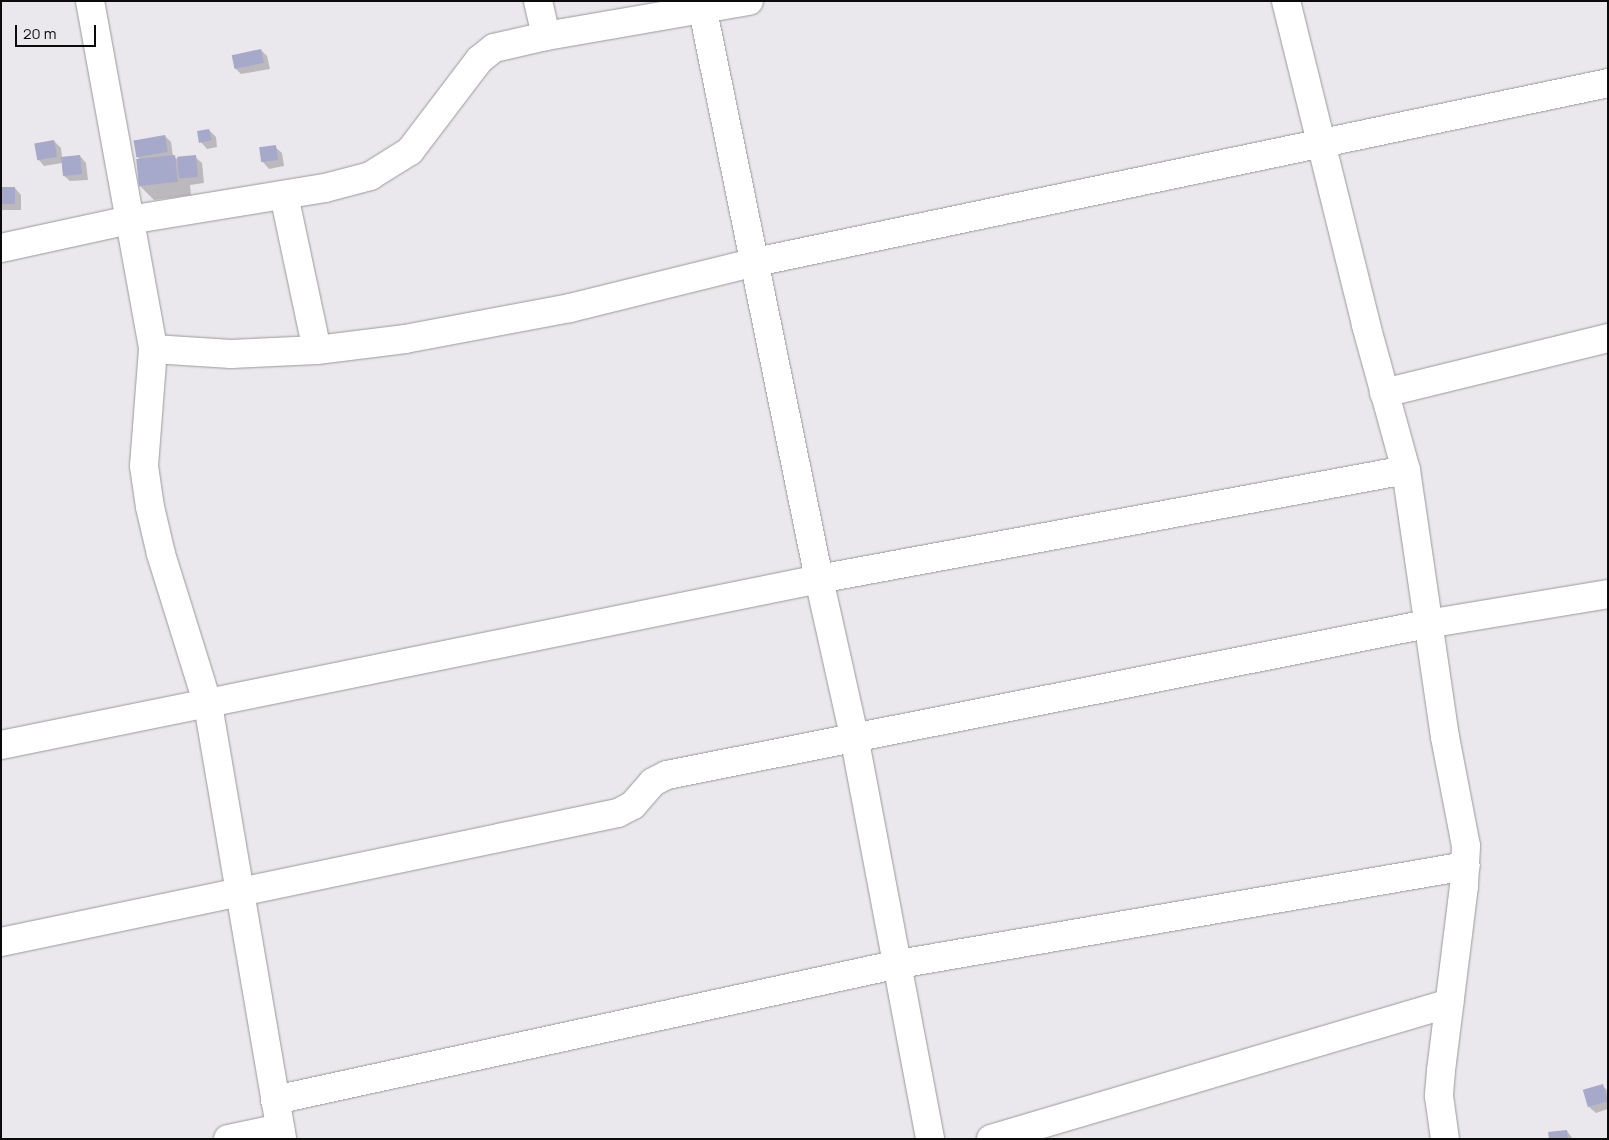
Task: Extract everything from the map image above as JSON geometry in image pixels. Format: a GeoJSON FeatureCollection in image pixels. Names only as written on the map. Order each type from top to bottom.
{"type":"FeatureCollection","features":[{"type":"Feature","properties":{"kind":"street"},"geometry":{"type":"LineString","coordinates":[[90,1],[153,349],[144,466],[150,507],[161,554],[208,705],[238,892],[281,1133],[228,1139]]}},
{"type":"Feature","properties":{"kind":"street"},"geometry":{"type":"LineString","coordinates":[[538,1],[546,36]]}},
{"type":"Feature","properties":{"kind":"street"},"geometry":{"type":"LineString","coordinates":[[1,248],[129,220],[284,195],[370,176],[410,151],[479,60],[494,48],[702,6],[749,1]]}},
{"type":"Feature","properties":{"kind":"street"},"geometry":{"type":"LineString","coordinates":[[1286,1],[1384,393],[1406,470],[1427,624],[1466,846],[1466,866],[1439,1096],[1445,1139]]}},
{"type":"Feature","properties":{"kind":"street"},"geometry":{"type":"LineString","coordinates":[[702,6],[756,262],[818,579],[854,736],[899,964],[930,1139]]}},
{"type":"Feature","properties":{"kind":"street"},"geometry":{"type":"LineString","coordinates":[[153,349],[230,354],[318,350],[405,339],[570,308],[756,262],[1321,141],[1608,83]]}},
{"type":"Feature","properties":{"kind":"street"},"geometry":{"type":"LineString","coordinates":[[284,195],[318,350]]}},
{"type":"Feature","properties":{"kind":"street"},"geometry":{"type":"LineString","coordinates":[[1384,393],[1608,338]]}},
{"type":"Feature","properties":{"kind":"street"},"geometry":{"type":"LineString","coordinates":[[1,745],[208,705],[818,579],[1406,470]]}},
{"type":"Feature","properties":{"kind":"street"},"geometry":{"type":"LineString","coordinates":[[1,942],[618,813],[633,805],[653,782],[667,775],[854,736],[1427,624],[1608,594]]}},
{"type":"Feature","properties":{"kind":"street"},"geometry":{"type":"LineString","coordinates":[[275,1100],[899,964],[1466,866]]}},
{"type":"Feature","properties":{"kind":"street"},"geometry":{"type":"LineString","coordinates":[[991,1139],[1449,1003]]}},
{"type":"Feature","properties":{"kind":"building"},"geometry":{"type":"Polygon","coordinates":[[[261,49],[264,63],[235,69],[232,55],[261,49]]]}},
{"type":"Feature","properties":{"kind":"building"},"geometry":{"type":"Polygon","coordinates":[[[209,129],[212,140],[199,143],[197,131],[209,129]]]}},
{"type":"Feature","properties":{"kind":"building"},"geometry":{"type":"Polygon","coordinates":[[[165,135],[168,152],[136,157],[133,141],[165,135]]]}},
{"type":"Feature","properties":{"kind":"building"},"geometry":{"type":"Polygon","coordinates":[[[54,140],[57,157],[37,160],[34,143],[54,140]]]}},
{"type":"Feature","properties":{"kind":"building"},"geometry":{"type":"Polygon","coordinates":[[[276,145],[278,160],[261,162],[259,147],[276,145]]]}},
{"type":"Feature","properties":{"kind":"building"},"geometry":{"type":"Polygon","coordinates":[[[80,155],[82,174],[63,176],[61,157],[80,155]]]}},
{"type":"Feature","properties":{"kind":"building"},"geometry":{"type":"Polygon","coordinates":[[[175,155],[178,182],[139,186],[136,159],[175,155]]]}},
{"type":"Feature","properties":{"kind":"building"},"geometry":{"type":"Polygon","coordinates":[[[196,155],[198,177],[179,179],[177,157],[196,155]]]}},
{"type":"Feature","properties":{"kind":"building"},"geometry":{"type":"Polygon","coordinates":[[[1,187],[15,187],[15,204],[1,204],[1,187]]]}},
{"type":"Feature","properties":{"kind":"building"},"geometry":{"type":"Polygon","coordinates":[[[1603,1084],[1608,1101],[1588,1107],[1583,1090],[1603,1084]]]}},
{"type":"Feature","properties":{"kind":"building"},"geometry":{"type":"Polygon","coordinates":[[[1567,1130],[1568,1139],[1549,1139],[1548,1132],[1567,1130]]]}}]}
